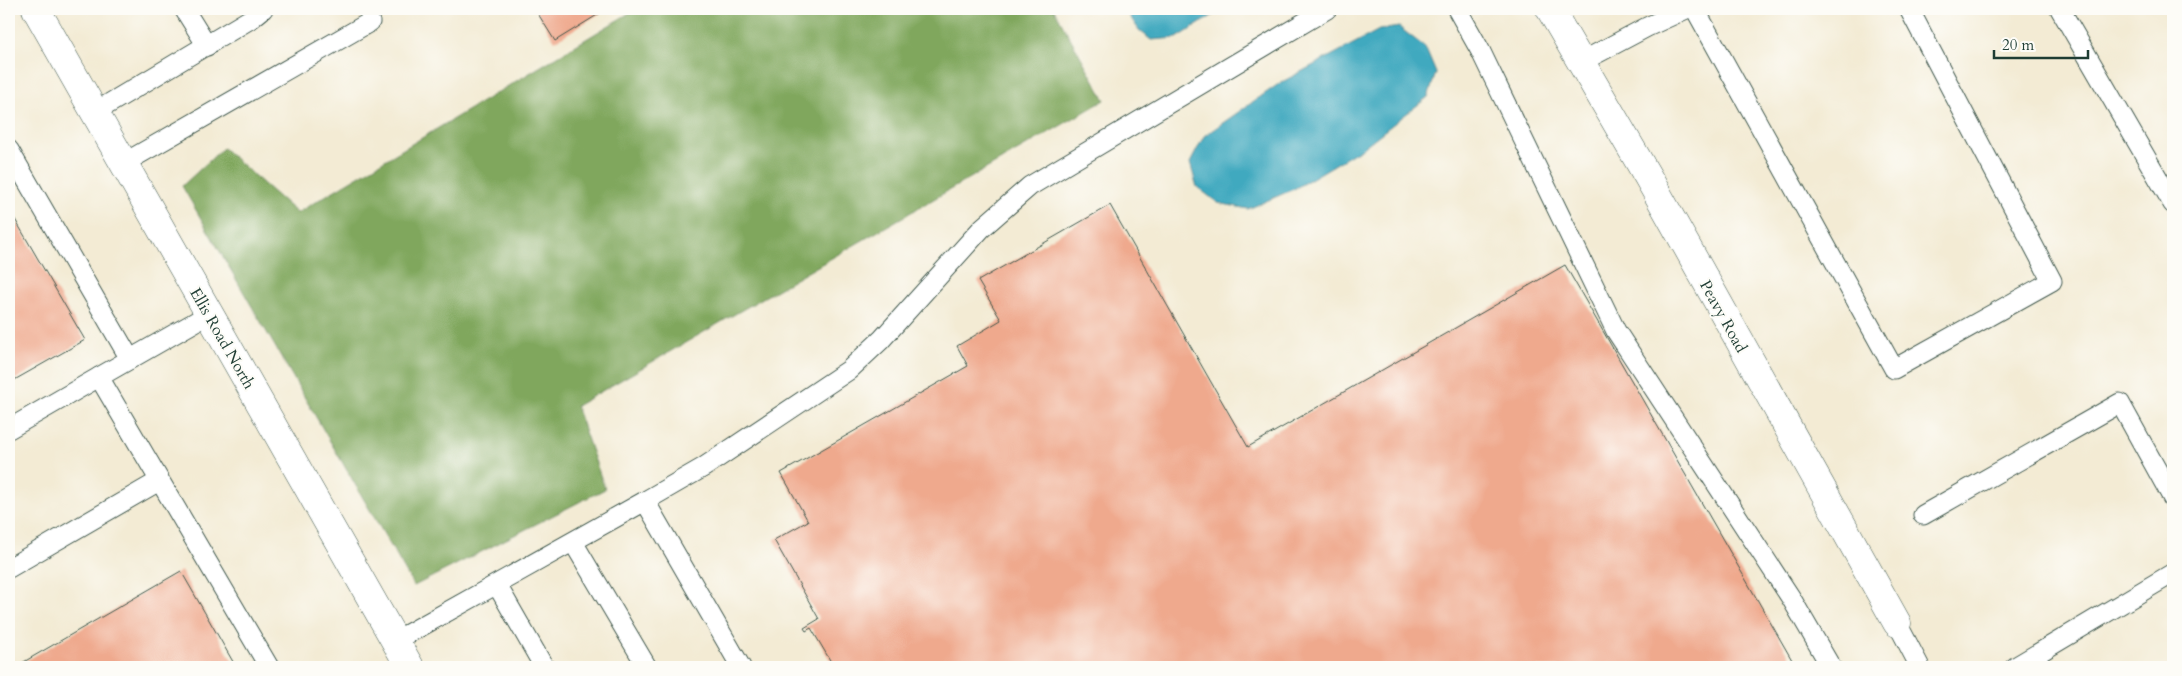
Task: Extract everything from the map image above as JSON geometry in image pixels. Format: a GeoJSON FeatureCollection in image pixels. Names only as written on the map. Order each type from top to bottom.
{"type":"FeatureCollection","features":[{"type":"Feature","properties":{"kind":"street","name":"Ellis Road North"},"geometry":{"type":"LineString","coordinates":[[36,9],[410,667]]}},
{"type":"Feature","properties":{"kind":"street","name":"Peavy Road"},"geometry":{"type":"LineString","coordinates":[[1550,9],[1648,177],[1897,623]]}},
{"type":"Feature","properties":{"kind":"lane"},"geometry":{"type":"LineString","coordinates":[[184,9],[207,46]]}},
{"type":"Feature","properties":{"kind":"lane"},"geometry":{"type":"LineString","coordinates":[[95,112],[207,46],[263,9]]}},
{"type":"Feature","properties":{"kind":"lane"},"geometry":{"type":"LineString","coordinates":[[395,641],[704,467],[849,370],[881,340],[982,228],[1030,186],[1327,9]]}},
{"type":"Feature","properties":{"kind":"lane"},"geometry":{"type":"LineString","coordinates":[[1457,9],[1480,50],[1616,331],[1791,598],[1831,667]]}},
{"type":"Feature","properties":{"kind":"lane"},"geometry":{"type":"LineString","coordinates":[[1581,62],[1646,27],[1686,9]]}},
{"type":"Feature","properties":{"kind":"lane"},"geometry":{"type":"LineString","coordinates":[[1695,9],[1894,369],[2052,280],[1909,9]]}},
{"type":"Feature","properties":{"kind":"lane"},"geometry":{"type":"LineString","coordinates":[[2060,9],[2173,204]]}},
{"type":"Feature","properties":{"kind":"lane"},"geometry":{"type":"LineString","coordinates":[[124,163],[370,22]]}},
{"type":"Feature","properties":{"kind":"lane"},"geometry":{"type":"LineString","coordinates":[[9,150],[130,359]]}},
{"type":"Feature","properties":{"kind":"lane"},"geometry":{"type":"LineString","coordinates":[[9,429],[209,314]]}},
{"type":"Feature","properties":{"kind":"lane"},"geometry":{"type":"LineString","coordinates":[[99,377],[269,667]]}},
{"type":"Feature","properties":{"kind":"lane"},"geometry":{"type":"LineString","coordinates":[[1923,515],[2120,403],[2173,500]]}},
{"type":"Feature","properties":{"kind":"lane"},"geometry":{"type":"LineString","coordinates":[[9,568],[159,480]]}},
{"type":"Feature","properties":{"kind":"lane"},"geometry":{"type":"LineString","coordinates":[[645,501],[741,667]]}},
{"type":"Feature","properties":{"kind":"lane"},"geometry":{"type":"LineString","coordinates":[[573,542],[647,667]]}},
{"type":"Feature","properties":{"kind":"lane"},"geometry":{"type":"LineString","coordinates":[[2015,667],[2173,572]]}},
{"type":"Feature","properties":{"kind":"lane"},"geometry":{"type":"LineString","coordinates":[[497,584],[544,667]]}},
{"type":"Feature","properties":{"kind":"lane"},"geometry":{"type":"LineString","coordinates":[[1897,623],[1920,667]]}},
{"type":"Feature","properties":{"kind":"green space"},"geometry":{"type":"Polygon","coordinates":[[[636,9],[1054,9],[1105,100],[576,406],[605,489],[414,586],[182,186],[223,148],[297,213],[636,9]]]}},
{"type":"Feature","properties":{"kind":"water"},"geometry":{"type":"Polygon","coordinates":[[[1125,9],[1223,9],[1177,38],[1151,40],[1139,30],[1125,9]]]}},
{"type":"Feature","properties":{"kind":"water"},"geometry":{"type":"Polygon","coordinates":[[[1399,27],[1425,47],[1436,73],[1428,97],[1361,149],[1294,189],[1248,209],[1218,203],[1197,187],[1190,163],[1204,136],[1280,83],[1379,30],[1399,27]]]}},
{"type":"Feature","properties":{"kind":"building"},"geometry":{"type":"Polygon","coordinates":[[[535,9],[607,9],[555,41],[535,9]]]}},
{"type":"Feature","properties":{"kind":"building"},"geometry":{"type":"Polygon","coordinates":[[[1110,205],[1248,447],[1565,265],[1796,667],[834,667],[811,628],[806,631],[804,628],[819,619],[774,540],[808,521],[781,473],[968,366],[957,346],[1001,320],[978,281],[1110,205]]]}},
{"type":"Feature","properties":{"kind":"building"},"geometry":{"type":"Polygon","coordinates":[[[9,209],[85,340],[9,383],[9,209]]]}},
{"type":"Feature","properties":{"kind":"building"},"geometry":{"type":"Polygon","coordinates":[[[181,571],[236,667],[15,667],[181,571]]]}}]}
